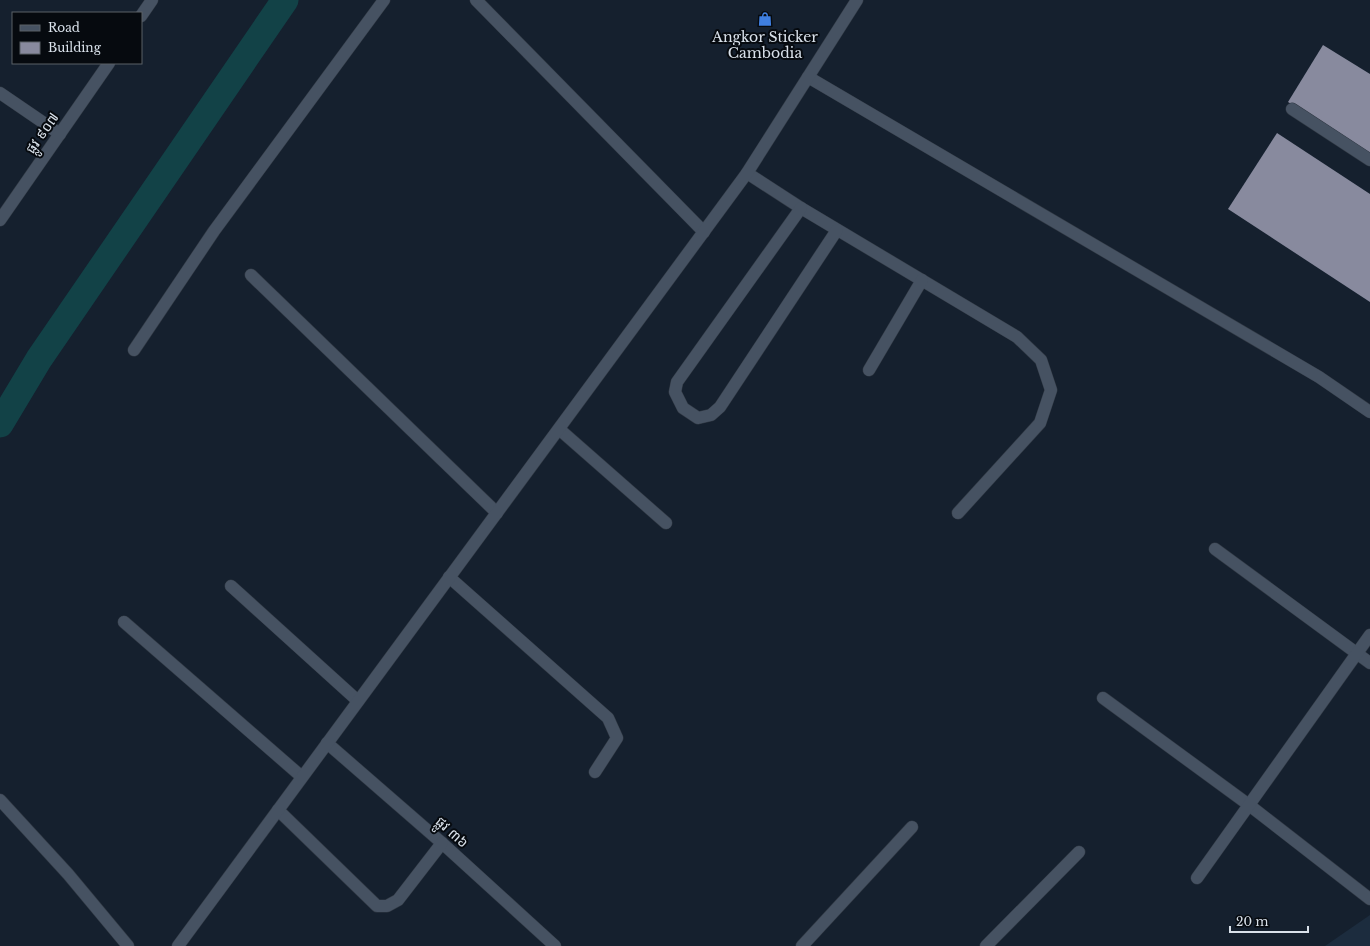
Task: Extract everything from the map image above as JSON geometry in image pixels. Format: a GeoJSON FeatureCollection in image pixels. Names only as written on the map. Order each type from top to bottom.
{"type":"FeatureCollection","features":[{"type":"Feature","properties":{"kind":"street"},"geometry":{"type":"LineString","coordinates":[[142,15],[152,0]]}},
{"type":"Feature","properties":{"kind":"street"},"geometry":{"type":"LineString","coordinates":[[134,350],[214,231],[384,0]]}},
{"type":"Feature","properties":{"kind":"street"},"geometry":{"type":"LineString","coordinates":[[476,0],[704,232]]}},
{"type":"Feature","properties":{"kind":"street"},"geometry":{"type":"LineString","coordinates":[[178,946],[704,232],[747,172],[857,0]]}},
{"type":"Feature","properties":{"kind":"street","name":"ផ្លូវ ៩០៧"},"geometry":{"type":"LineString","coordinates":[[0,220],[108,64]]}},
{"type":"Feature","properties":{"kind":"street"},"geometry":{"type":"LineString","coordinates":[[808,77],[1320,377],[1370,412]]}},
{"type":"Feature","properties":{"kind":"street"},"geometry":{"type":"LineString","coordinates":[[0,93],[60,134]]}},
{"type":"Feature","properties":{"kind":"street"},"geometry":{"type":"LineString","coordinates":[[1292,109],[1370,160]]}},
{"type":"Feature","properties":{"kind":"street"},"geometry":{"type":"LineString","coordinates":[[747,172],[801,208],[1017,337],[1041,360],[1051,390],[1040,423],[958,513]]}},
{"type":"Feature","properties":{"kind":"street"},"geometry":{"type":"LineString","coordinates":[[801,208],[677,382],[675,392],[683,408],[698,418],[711,415],[720,407],[837,230]]}},
{"type":"Feature","properties":{"kind":"street"},"geometry":{"type":"LineString","coordinates":[[251,275],[497,513]]}},
{"type":"Feature","properties":{"kind":"street"},"geometry":{"type":"LineString","coordinates":[[869,370],[922,280]]}},
{"type":"Feature","properties":{"kind":"street"},"geometry":{"type":"LineString","coordinates":[[559,429],[666,523]]}},
{"type":"Feature","properties":{"kind":"street"},"geometry":{"type":"LineString","coordinates":[[1215,549],[1370,663]]}},
{"type":"Feature","properties":{"kind":"street"},"geometry":{"type":"LineString","coordinates":[[449,577],[608,718],[617,738],[595,772]]}},
{"type":"Feature","properties":{"kind":"street"},"geometry":{"type":"LineString","coordinates":[[231,586],[358,701]]}},
{"type":"Feature","properties":{"kind":"street"},"geometry":{"type":"LineString","coordinates":[[124,622],[302,777]]}},
{"type":"Feature","properties":{"kind":"street"},"geometry":{"type":"LineString","coordinates":[[1197,878],[1370,635]]}},
{"type":"Feature","properties":{"kind":"street"},"geometry":{"type":"LineString","coordinates":[[1103,698],[1249,805],[1370,899]]}},
{"type":"Feature","properties":{"kind":"street","name":"ផ្លូវ ៣៦"},"geometry":{"type":"LineString","coordinates":[[327,743],[442,843],[555,946]]}},
{"type":"Feature","properties":{"kind":"street"},"geometry":{"type":"LineString","coordinates":[[0,800],[68,874],[128,946]]}},
{"type":"Feature","properties":{"kind":"street"},"geometry":{"type":"LineString","coordinates":[[278,810],[377,906],[387,906],[398,900],[442,843]]}},
{"type":"Feature","properties":{"kind":"street"},"geometry":{"type":"LineString","coordinates":[[802,946],[912,827]]}},
{"type":"Feature","properties":{"kind":"street"},"geometry":{"type":"LineString","coordinates":[[986,946],[1080,852]]}},
{"type":"Feature","properties":{"kind":"shaded area"},"geometry":{"type":"Polygon","coordinates":[[[1370,915],[1370,946],[1325,946],[1370,915]]]}},
{"type":"Feature","properties":{"kind":"building"},"geometry":{"type":"Polygon","coordinates":[[[1323,45],[1370,74],[1370,153],[1288,102],[1323,45]]]}},
{"type":"Feature","properties":{"kind":"building"},"geometry":{"type":"Polygon","coordinates":[[[1277,133],[1370,194],[1370,302],[1228,209],[1277,133]]]}},
{"type":"Feature","properties":{"kind":"waterway"},"geometry":{"type":"LineString","coordinates":[[0,424],[39,359],[285,0]]}},
{"type":"Feature","properties":{"kind":"place","name":"Angkor Sticker Cambodia"},"geometry":{"type":"Point","coordinates":[765,19]}}]}
